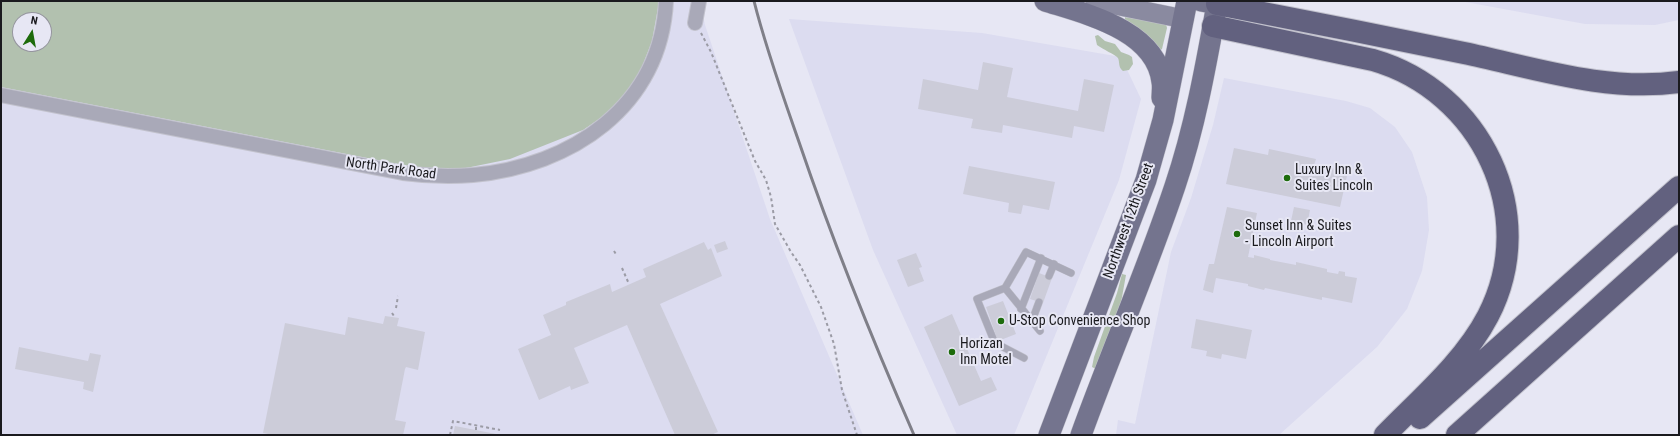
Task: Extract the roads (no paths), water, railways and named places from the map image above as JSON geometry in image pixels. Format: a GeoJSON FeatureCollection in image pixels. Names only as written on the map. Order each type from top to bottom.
{"type":"FeatureCollection","features":[{"type":"Feature","properties":{"kind":"highway"},"geometry":{"type":"LineString","coordinates":[[1212,2],[1457,52],[1578,79],[1610,84],[1679,82]]}},
{"type":"Feature","properties":{"kind":"highway"},"geometry":{"type":"LineString","coordinates":[[1213,26],[1391,65],[1412,75],[1448,102],[1479,138],[1491,160],[1499,182],[1504,203],[1507,234],[1503,276],[1497,295],[1479,332],[1461,356],[1385,435]]}},
{"type":"Feature","properties":{"kind":"highway"},"geometry":{"type":"LineString","coordinates":[[1401,435],[1679,187]]}},
{"type":"Feature","properties":{"kind":"highway"},"geometry":{"type":"LineString","coordinates":[[1457,435],[1679,236]]}},
{"type":"Feature","properties":{"kind":"main road"},"geometry":{"type":"LineString","coordinates":[[1045,1],[1109,23],[1124,30],[1148,51],[1157,65],[1162,82],[1163,120]]}},
{"type":"Feature","properties":{"kind":"main road"},"geometry":{"type":"LineString","coordinates":[[1095,1],[1185,10],[1213,26]]}},
{"type":"Feature","properties":{"kind":"main road"},"geometry":{"type":"LineString","coordinates":[[1081,435],[1176,186],[1199,98],[1213,26],[1212,2]]}},
{"type":"Feature","properties":{"kind":"main road","name":"Northwest 12th Street"},"geometry":{"type":"LineString","coordinates":[[1049,435],[1146,180],[1163,120],[1185,10]]}},
{"type":"Feature","properties":{"kind":"street","name":"North Park Road"},"geometry":{"type":"LineString","coordinates":[[1,95],[403,173],[447,176],[487,173],[529,164],[557,154],[592,135],[621,110],[638,89],[653,62],[662,33],[666,1]]}},
{"type":"Feature","properties":{"kind":"street"},"geometry":{"type":"LineString","coordinates":[[695,23],[699,1]]}},
{"type":"Feature","properties":{"kind":"street","name":"North Park Road"},"geometry":{"type":"LineString","coordinates":[[1,100],[29,101]]}},
{"type":"Feature","properties":{"kind":"lane"},"geometry":{"type":"LineString","coordinates":[[1024,358],[994,341],[977,300],[1005,288],[1026,252],[1071,272]]}},
{"type":"Feature","properties":{"kind":"lane"},"geometry":{"type":"LineString","coordinates":[[1021,309],[1041,258]]}},
{"type":"Feature","properties":{"kind":"lane"},"geometry":{"type":"LineString","coordinates":[[1049,276],[1054,264]]}},
{"type":"Feature","properties":{"kind":"lane"},"geometry":{"type":"LineString","coordinates":[[1005,288],[1040,331]]}},
{"type":"Feature","properties":{"kind":"lane"},"geometry":{"type":"LineString","coordinates":[[1032,321],[1039,302]]}},
{"type":"Feature","properties":{"kind":"railway"},"geometry":{"type":"LineString","coordinates":[[754,1],[775,72],[825,216],[883,363],[914,435]]}},
{"type":"Feature","properties":{"kind":"place","name":"Luxury Inn & Suites Lincoln"},"geometry":{"type":"Point","coordinates":[1287,178]}},
{"type":"Feature","properties":{"kind":"place","name":"Sunset Inn & Suites - Lincoln Airport"},"geometry":{"type":"Point","coordinates":[1237,234]}},
{"type":"Feature","properties":{"kind":"place","name":"U-Stop Convenience Shop"},"geometry":{"type":"Point","coordinates":[1001,321]}},
{"type":"Feature","properties":{"kind":"place","name":"Horizan Inn Motel"},"geometry":{"type":"Point","coordinates":[952,352]}}]}
